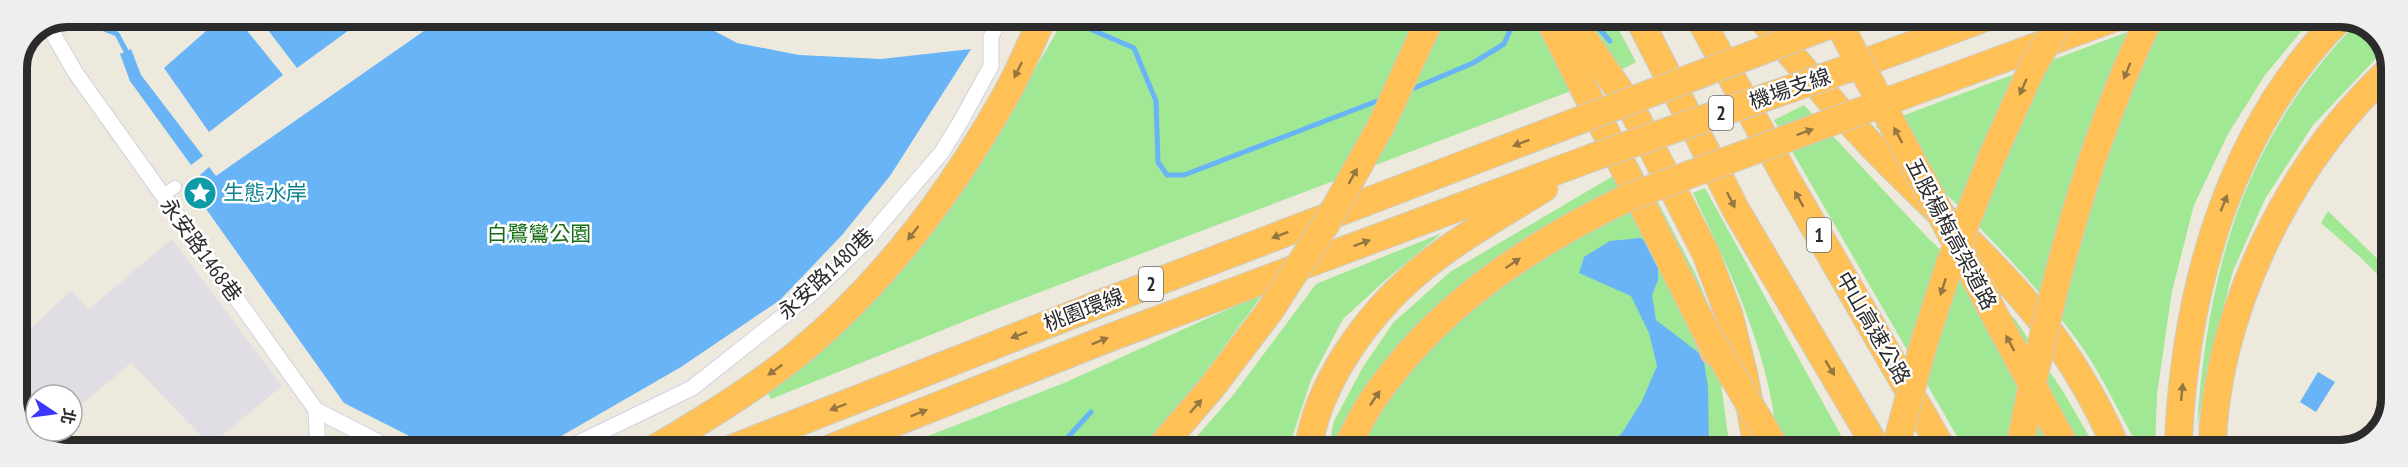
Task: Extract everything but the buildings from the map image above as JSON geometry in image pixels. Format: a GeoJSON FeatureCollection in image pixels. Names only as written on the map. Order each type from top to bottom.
{"type":"FeatureCollection","features":[{"type":"Feature","properties":{"kind":"highway"},"geometry":{"type":"LineString","coordinates":[[669,440],[720,410],[796,355],[841,315],[894,257],[953,182],[1006,94],[1038,27]]}},
{"type":"Feature","properties":{"kind":"highway"},"geometry":{"type":"LineString","coordinates":[[1167,440],[1212,387],[1269,312],[1326,224],[1381,126],[1426,27]]}},
{"type":"Feature","properties":{"kind":"highway"},"geometry":{"type":"LineString","coordinates":[[1553,27],[1705,330],[1771,440]]}},
{"type":"Feature","properties":{"kind":"highway"},"geometry":{"type":"LineString","coordinates":[[1573,27],[1632,109],[1706,254],[1729,315],[1744,375],[1756,440]]}},
{"type":"Feature","properties":{"kind":"highway"},"geometry":{"type":"LineString","coordinates":[[1643,27],[1736,210],[1872,440]]}},
{"type":"Feature","properties":{"kind":"highway","name":"中山高速公路"},"geometry":{"type":"LineString","coordinates":[[1704,27],[1786,178],[1937,440]]}},
{"type":"Feature","properties":{"kind":"highway"},"geometry":{"type":"LineString","coordinates":[[1769,27],[1805,73],[1873,147],[2019,294],[2068,359],[2106,424],[2113,440]]}},
{"type":"Feature","properties":{"kind":"highway","name":"桃園環線"},"geometry":{"type":"LineString","coordinates":[[753,440],[1097,305],[1820,27]]}},
{"type":"Feature","properties":{"kind":"highway","name":"五股楊梅高架道路"},"geometry":{"type":"LineString","coordinates":[[1842,27],[2062,440]]}},
{"type":"Feature","properties":{"kind":"highway","name":"機場支線"},"geometry":{"type":"LineString","coordinates":[[1591,158],[1850,68],[1960,27]]}},
{"type":"Feature","properties":{"kind":"highway"},"geometry":{"type":"LineString","coordinates":[[1899,440],[1923,346],[1954,253],[1992,157],[2032,68],[2056,27]]}},
{"type":"Feature","properties":{"kind":"highway"},"geometry":{"type":"LineString","coordinates":[[1351,440],[1372,402],[1429,330],[1495,274],[1583,220],[1629,197],[2090,27]]}},
{"type":"Feature","properties":{"kind":"highway"},"geometry":{"type":"LineString","coordinates":[[2021,440],[2037,357],[2066,243],[2102,130],[2146,27]]}},
{"type":"Feature","properties":{"kind":"highway"},"geometry":{"type":"LineString","coordinates":[[2179,440],[2189,336],[2201,275],[2215,226],[2234,179],[2263,121],[2286,83],[2331,27]]}},
{"type":"Feature","properties":{"kind":"highway"},"geometry":{"type":"LineString","coordinates":[[2212,440],[2213,423],[2229,337],[2260,252],[2299,180],[2335,130],[2381,78]]}},
{"type":"Feature","properties":{"kind":"highway"},"geometry":{"type":"LineString","coordinates":[[1309,440],[1310,431],[1330,381],[1362,333],[1385,305],[1419,271],[1457,243],[1591,158]]}},
{"type":"Feature","properties":{"kind":"highway","name":"桃園環線"},"geometry":{"type":"LineString","coordinates":[[851,440],[1109,338],[1591,158]]}},
{"type":"Feature","properties":{"kind":"highway"},"geometry":{"type":"LineString","coordinates":[[1705,330],[1747,440]]}},
{"type":"Feature","properties":{"kind":"street","name":"永安路1480巷"},"geometry":{"type":"LineString","coordinates":[[585,440],[692,388],[812,292],[863,244],[942,152],[992,66],[991,38],[996,27]]}},
{"type":"Feature","properties":{"kind":"street","name":"永安路1468巷"},"geometry":{"type":"LineString","coordinates":[[51,30],[75,72],[169,191],[316,410]]}},
{"type":"Feature","properties":{"kind":"street"},"geometry":{"type":"LineString","coordinates":[[316,410],[318,440]]}},
{"type":"Feature","properties":{"kind":"street"},"geometry":{"type":"LineString","coordinates":[[316,410],[374,440]]}},
{"type":"Feature","properties":{"kind":"shaded area"},"geometry":{"type":"Polygon","coordinates":[[[172,239],[282,386],[216,440],[205,440],[131,363],[84,402],[84,383],[27,383],[27,332],[71,291],[89,309],[172,239]]]}},
{"type":"Feature","properties":{"kind":"green space"},"geometry":{"type":"Polygon","coordinates":[[[1058,27],[1557,27],[1597,81],[990,311],[771,399],[767,392],[887,286],[973,175],[1058,27]]]}},
{"type":"Feature","properties":{"kind":"green space"},"geometry":{"type":"Polygon","coordinates":[[[1586,27],[1617,27],[1636,62],[1619,71],[1586,27]]]}},
{"type":"Feature","properties":{"kind":"green space"},"geometry":{"type":"Polygon","coordinates":[[[2141,27],[2305,27],[2265,75],[2228,134],[2194,205],[2172,291],[2157,394],[2155,440],[2134,440],[2091,360],[2052,308],[1979,227],[1875,126],[2141,27]]]}},
{"type":"Feature","properties":{"kind":"green space"},"geometry":{"type":"Polygon","coordinates":[[[2352,29],[2369,39],[2379,55],[2313,125],[2265,199],[2233,271],[2207,370],[2197,429],[2210,315],[2222,261],[2238,209],[2260,160],[2286,112],[2319,66],[2352,29]]]}},
{"type":"Feature","properties":{"kind":"green space"},"geometry":{"type":"Polygon","coordinates":[[[1804,105],[1928,238],[2015,319],[2064,393],[2091,440],[1959,440],[1774,120],[1804,105]]]}},
{"type":"Feature","properties":{"kind":"green space"},"geometry":{"type":"Polygon","coordinates":[[[1637,162],[1695,273],[1711,311],[1729,440],[1330,440],[1334,421],[1363,367],[1393,323],[1450,272],[1637,162]]]}},
{"type":"Feature","properties":{"kind":"green space"},"geometry":{"type":"Polygon","coordinates":[[[1705,188],[1844,440],[1774,440],[1773,409],[1751,325],[1718,245],[1693,193],[1705,188]]]}},
{"type":"Feature","properties":{"kind":"green space"},"geometry":{"type":"Polygon","coordinates":[[[2328,211],[2381,262],[2381,278],[2359,256],[2321,223],[2328,211]]]}},
{"type":"Feature","properties":{"kind":"green space"},"geometry":{"type":"Polygon","coordinates":[[[1442,233],[1343,319],[1311,380],[1291,440],[1194,440],[1234,394],[1316,284],[1442,233]]]}},
{"type":"Feature","properties":{"kind":"green space"},"geometry":{"type":"Polygon","coordinates":[[[1264,293],[1172,417],[1150,440],[918,440],[1064,383],[1264,293]]]}},
{"type":"Feature","properties":{"kind":"water"},"geometry":{"type":"Polygon","coordinates":[[[211,27],[244,27],[283,75],[209,132],[164,68],[211,27]]]}},
{"type":"Feature","properties":{"kind":"water"},"geometry":{"type":"Polygon","coordinates":[[[266,27],[353,27],[297,68],[266,27]]]}},
{"type":"Feature","properties":{"kind":"water","name":"白鷺鸞公園"},"geometry":{"type":"Polygon","coordinates":[[[430,27],[707,27],[737,43],[799,55],[881,59],[971,49],[890,176],[842,235],[780,300],[681,367],[554,440],[417,440],[344,403],[194,192],[203,182],[200,175],[209,167],[216,176],[430,27]]]}},
{"type":"Feature","properties":{"kind":"water"},"geometry":{"type":"Polygon","coordinates":[[[131,49],[141,75],[203,156],[191,165],[130,81],[120,54],[131,49]]]}},
{"type":"Feature","properties":{"kind":"water"},"geometry":{"type":"Polygon","coordinates":[[[1641,238],[1658,255],[1658,280],[1652,295],[1656,320],[1703,356],[1708,387],[1709,440],[1614,440],[1622,433],[1642,401],[1657,366],[1649,333],[1631,296],[1579,273],[1584,257],[1610,241],[1641,238]]]}},
{"type":"Feature","properties":{"kind":"water"},"geometry":{"type":"Polygon","coordinates":[[[2318,372],[2335,382],[2316,412],[2300,402],[2318,372]]]}},
{"type":"Feature","properties":{"kind":"waterway"},"geometry":{"type":"LineString","coordinates":[[99,27],[117,34],[126,51]]}},
{"type":"Feature","properties":{"kind":"waterway"},"geometry":{"type":"LineString","coordinates":[[1085,27],[1134,48],[1156,101],[1158,162],[1167,175],[1184,175],[1385,98]]}},
{"type":"Feature","properties":{"kind":"waterway"},"geometry":{"type":"LineString","coordinates":[[1405,92],[1473,63],[1504,44],[1512,27]]}},
{"type":"Feature","properties":{"kind":"waterway"},"geometry":{"type":"LineString","coordinates":[[1598,27],[1610,41]]}},
{"type":"Feature","properties":{"kind":"waterway"},"geometry":{"type":"LineString","coordinates":[[1065,440],[1091,412]]}},
{"type":"Feature","properties":{"kind":"place","name":"生態水岸"},"geometry":{"type":"Point","coordinates":[200,193]}}]}
